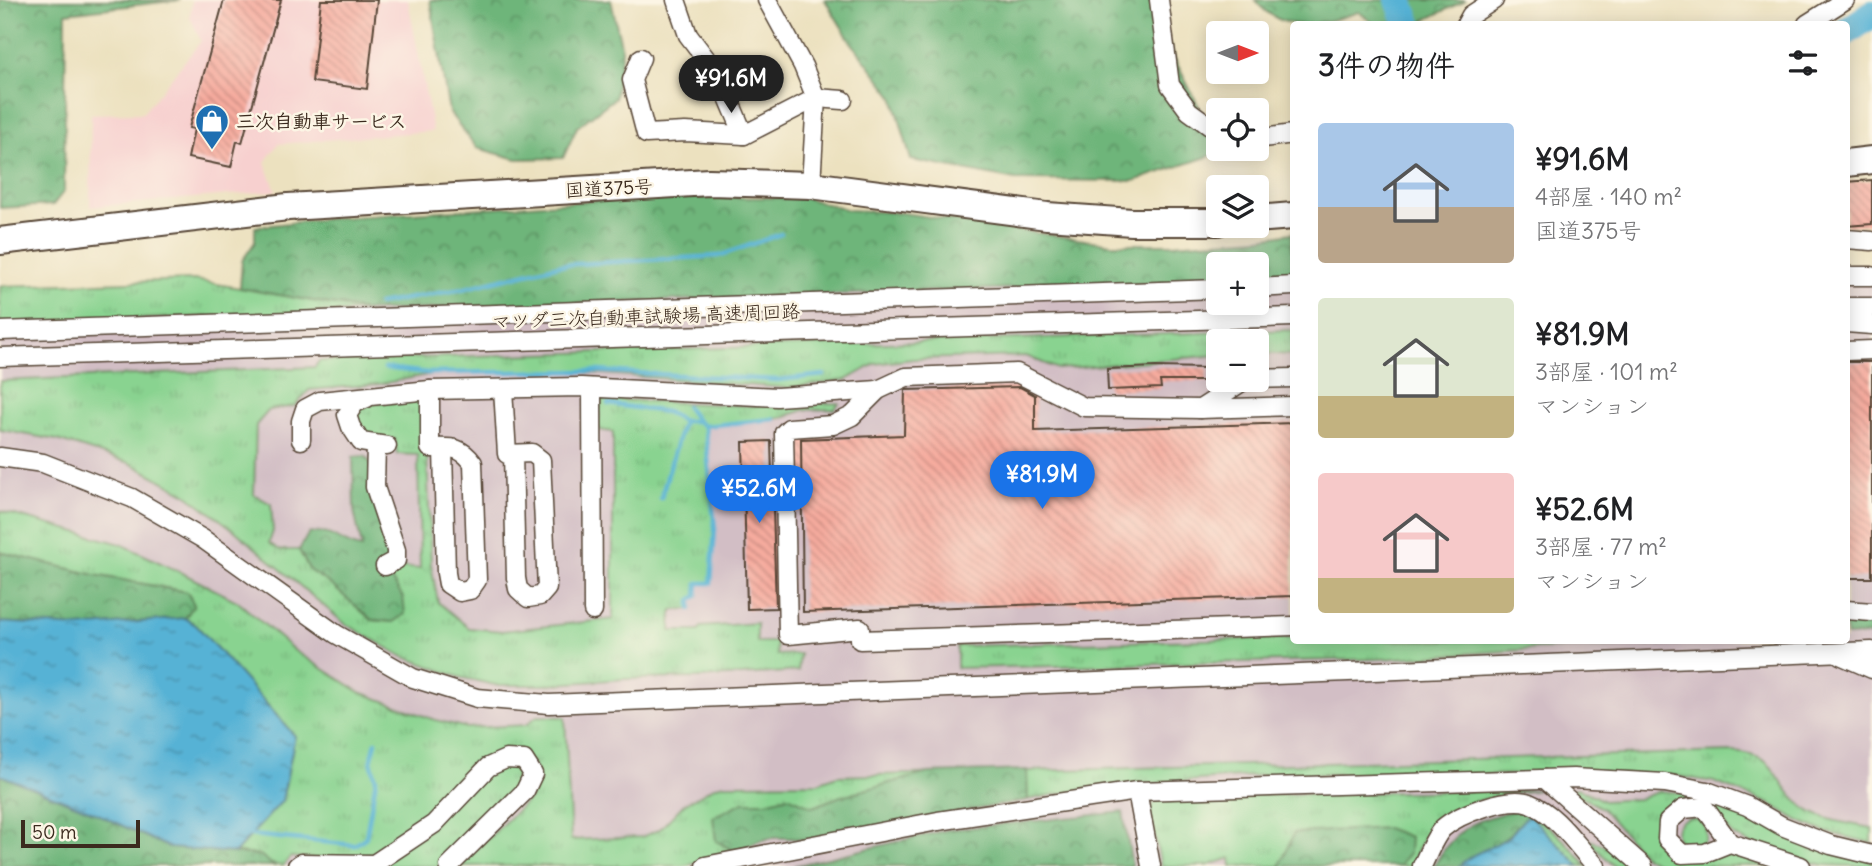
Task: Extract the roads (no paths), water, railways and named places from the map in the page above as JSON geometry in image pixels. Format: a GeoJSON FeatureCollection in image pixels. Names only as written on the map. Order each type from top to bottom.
{"type":"FeatureCollection","features":[{"type":"Feature","properties":{"kind":"highway"},"geometry":{"type":"LineString","coordinates":[[1850,163],[1872,160]]}},
{"type":"Feature","properties":{"kind":"highway","name":"国道375号"},"geometry":{"type":"LineString","coordinates":[[0,241],[288,206],[709,182],[811,185],[1047,216],[1132,222],[1206,222]]}},
{"type":"Feature","properties":{"kind":"highway"},"geometry":{"type":"LineString","coordinates":[[1269,218],[1290,216]]}},
{"type":"Feature","properties":{"kind":"street"},"geometry":{"type":"LineString","coordinates":[[676,0],[688,35],[719,76],[744,135]]}},
{"type":"Feature","properties":{"kind":"street"},"geometry":{"type":"LineString","coordinates":[[767,0],[803,66],[816,97],[811,185]]}},
{"type":"Feature","properties":{"kind":"street"},"geometry":{"type":"LineString","coordinates":[[1158,0],[1170,85],[1189,111],[1206,123]]}},
{"type":"Feature","properties":{"kind":"street"},"geometry":{"type":"LineString","coordinates":[[1468,21],[1471,15],[1494,0]]}},
{"type":"Feature","properties":{"kind":"street"},"geometry":{"type":"LineString","coordinates":[[1812,21],[1845,0]]}},
{"type":"Feature","properties":{"kind":"street"},"geometry":{"type":"LineString","coordinates":[[641,58],[632,80],[646,134],[685,132],[744,135],[816,97],[842,100]]}},
{"type":"Feature","properties":{"kind":"street"},"geometry":{"type":"LineString","coordinates":[[1269,137],[1290,134]]}},
{"type":"Feature","properties":{"kind":"street"},"geometry":{"type":"LineString","coordinates":[[1850,239],[1872,241]]}},
{"type":"Feature","properties":{"kind":"street"},"geometry":{"type":"LineString","coordinates":[[1850,276],[1872,276]]}},
{"type":"Feature","properties":{"kind":"street"},"geometry":{"type":"LineString","coordinates":[[1269,287],[1290,286]]}},
{"type":"Feature","properties":{"kind":"street"},"geometry":{"type":"LineString","coordinates":[[0,331],[1206,289]]}},
{"type":"Feature","properties":{"kind":"street"},"geometry":{"type":"LineString","coordinates":[[1850,307],[1872,307]]}},
{"type":"Feature","properties":{"kind":"street","name":"マツダ三次自動車試験場 高速周回路"},"geometry":{"type":"LineString","coordinates":[[0,357],[1290,317]]}},
{"type":"Feature","properties":{"kind":"street"},"geometry":{"type":"LineString","coordinates":[[1850,323],[1872,325]]}},
{"type":"Feature","properties":{"kind":"street"},"geometry":{"type":"LineString","coordinates":[[1850,351],[1872,350]]}},
{"type":"Feature","properties":{"kind":"street"},"geometry":{"type":"LineString","coordinates":[[1290,406],[1200,409],[1084,407],[1017,373],[906,377],[878,390],[852,416],[833,425],[789,428],[785,433],[788,635],[860,628],[860,640],[1290,626]]}},
{"type":"Feature","properties":{"kind":"street"},"geometry":{"type":"LineString","coordinates":[[1269,379],[1290,378]]}},
{"type":"Feature","properties":{"kind":"street"},"geometry":{"type":"LineString","coordinates":[[301,440],[301,421],[305,409],[320,401],[430,390],[592,388],[777,397],[878,390]]}},
{"type":"Feature","properties":{"kind":"street"},"geometry":{"type":"LineString","coordinates":[[592,388],[593,611]]}},
{"type":"Feature","properties":{"kind":"street"},"geometry":{"type":"LineString","coordinates":[[503,389],[507,454],[532,453],[541,460],[547,587],[540,596],[528,598],[518,589],[516,578],[513,454]]}},
{"type":"Feature","properties":{"kind":"street"},"geometry":{"type":"LineString","coordinates":[[430,390],[430,448],[443,448],[453,448],[465,452],[473,464],[477,580],[470,590],[460,592],[448,584],[446,573],[443,448]]}},
{"type":"Feature","properties":{"kind":"street"},"geometry":{"type":"LineString","coordinates":[[1200,409],[1226,392]]}},
{"type":"Feature","properties":{"kind":"street"},"geometry":{"type":"LineString","coordinates":[[374,396],[355,402],[347,415],[361,442],[382,446],[375,487],[396,550],[396,560],[385,566]]}},
{"type":"Feature","properties":{"kind":"street"},"geometry":{"type":"LineString","coordinates":[[0,457],[43,464],[132,498],[203,539],[336,634],[413,678],[477,698],[549,704],[1872,650]]}},
{"type":"Feature","properties":{"kind":"street"},"geometry":{"type":"LineString","coordinates":[[1850,610],[1872,612]]}},
{"type":"Feature","properties":{"kind":"street"},"geometry":{"type":"LineString","coordinates":[[1835,652],[1872,669]]}},
{"type":"Feature","properties":{"kind":"street"},"geometry":{"type":"LineString","coordinates":[[297,866],[301,863],[374,864],[434,824],[488,766],[506,759],[524,760],[533,774],[526,791],[449,866]]}},
{"type":"Feature","properties":{"kind":"street"},"geometry":{"type":"LineString","coordinates":[[705,866],[938,821],[1137,790],[1573,778],[1665,783],[1707,791],[1747,806],[1782,826],[1831,845],[1872,855]]}},
{"type":"Feature","properties":{"kind":"street"},"geometry":{"type":"LineString","coordinates":[[1545,779],[1643,866]]}},
{"type":"Feature","properties":{"kind":"street"},"geometry":{"type":"LineString","coordinates":[[1137,790],[1151,866]]}},
{"type":"Feature","properties":{"kind":"street"},"geometry":{"type":"LineString","coordinates":[[1422,866],[1442,829],[1464,815],[1489,805],[1527,802],[1554,819],[1596,866]]}},
{"type":"Feature","properties":{"kind":"street"},"geometry":{"type":"LineString","coordinates":[[1730,843],[1801,866]]}},
{"type":"Feature","properties":{"kind":"water"},"geometry":{"type":"Polygon","coordinates":[[[185,618],[197,626],[295,736],[282,801],[235,853],[170,848],[89,810],[0,775],[0,622],[79,627],[185,618]]]}},
{"type":"Feature","properties":{"kind":"water"},"geometry":{"type":"Polygon","coordinates":[[[1529,815],[1580,866],[1459,866],[1509,836],[1529,815]]]}},
{"type":"Feature","properties":{"kind":"waterway"},"geometry":{"type":"LineString","coordinates":[[1399,0],[1407,21]]}},
{"type":"Feature","properties":{"kind":"waterway"},"geometry":{"type":"LineString","coordinates":[[1850,29],[1872,14]]}},
{"type":"Feature","properties":{"kind":"waterway"},"geometry":{"type":"LineString","coordinates":[[378,304],[462,289],[559,265],[719,256],[781,234]]}},
{"type":"Feature","properties":{"kind":"waterway"},"geometry":{"type":"LineString","coordinates":[[385,368],[428,373],[595,371],[778,380],[824,375]]}},
{"type":"Feature","properties":{"kind":"waterway"},"geometry":{"type":"LineString","coordinates":[[608,404],[666,412],[683,421]]}},
{"type":"Feature","properties":{"kind":"waterway"},"geometry":{"type":"LineString","coordinates":[[661,498],[683,421],[697,421],[686,406]]}},
{"type":"Feature","properties":{"kind":"waterway"},"geometry":{"type":"LineString","coordinates":[[705,426],[774,419]]}},
{"type":"Feature","properties":{"kind":"waterway"},"geometry":{"type":"LineString","coordinates":[[691,609],[691,600],[697,596],[698,583],[711,583],[715,529],[705,427],[697,421]]}},
{"type":"Feature","properties":{"kind":"waterway"},"geometry":{"type":"LineString","coordinates":[[251,835],[355,845],[366,837],[376,779],[371,761],[376,742]]}},
{"type":"Feature","properties":{"kind":"place","name":"三次自動車サービス"},"geometry":{"type":"Point","coordinates":[212,151]}}]}
